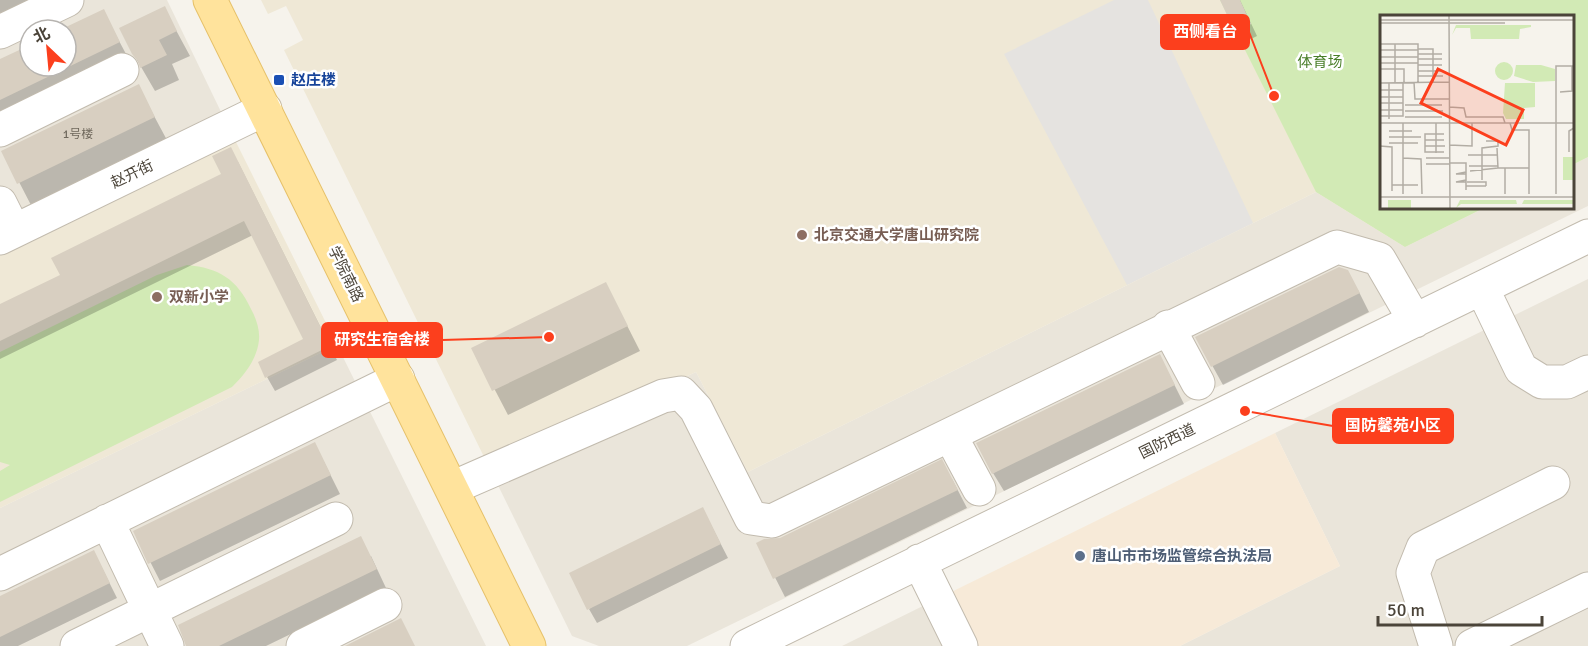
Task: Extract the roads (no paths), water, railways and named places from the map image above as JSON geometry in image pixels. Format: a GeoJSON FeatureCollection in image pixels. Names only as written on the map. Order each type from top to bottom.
{"type":"FeatureCollection","features":[{"type":"Feature","properties":{"kind":"main road","name":"学院南路"},"geometry":{"type":"LineString","coordinates":[[210,0],[529,646]]}},
{"type":"Feature","properties":{"kind":"street"},"geometry":{"type":"LineString","coordinates":[[0,33],[67,0]]}},
{"type":"Feature","properties":{"kind":"street"},"geometry":{"type":"LineString","coordinates":[[0,130],[122,70]]}},
{"type":"Feature","properties":{"kind":"street","name":"赵开街"},"geometry":{"type":"LineString","coordinates":[[7,235],[265,109]]}},
{"type":"Feature","properties":{"kind":"street"},"geometry":{"type":"LineString","coordinates":[[0,203],[7,235]]}},
{"type":"Feature","properties":{"kind":"street","name":"国防西道"},"geometry":{"type":"LineString","coordinates":[[747,646],[1588,236]]}},
{"type":"Feature","properties":{"kind":"street"},"geometry":{"type":"LineString","coordinates":[[452,488],[663,396],[681,393],[696,409],[751,518],[772,521],[1337,247],[1379,259],[1415,321]]}},
{"type":"Feature","properties":{"kind":"street"},"geometry":{"type":"LineString","coordinates":[[1482,288],[1521,369],[1542,382],[1567,382],[1588,372]]}},
{"type":"Feature","properties":{"kind":"street"},"geometry":{"type":"LineString","coordinates":[[1168,327],[1198,383]]}},
{"type":"Feature","properties":{"kind":"street"},"geometry":{"type":"LineString","coordinates":[[0,574],[398,379]]}},
{"type":"Feature","properties":{"kind":"street"},"geometry":{"type":"LineString","coordinates":[[950,435],[979,489]]}},
{"type":"Feature","properties":{"kind":"street"},"geometry":{"type":"LineString","coordinates":[[1436,646],[1413,573],[1423,548],[1553,483]]}},
{"type":"Feature","properties":{"kind":"street"},"geometry":{"type":"LineString","coordinates":[[78,646],[336,519]]}},
{"type":"Feature","properties":{"kind":"street"},"geometry":{"type":"LineString","coordinates":[[107,521],[167,646]]}},
{"type":"Feature","properties":{"kind":"street"},"geometry":{"type":"LineString","coordinates":[[919,561],[961,646]]}},
{"type":"Feature","properties":{"kind":"street"},"geometry":{"type":"LineString","coordinates":[[1472,646],[1588,589]]}},
{"type":"Feature","properties":{"kind":"street"},"geometry":{"type":"LineString","coordinates":[[303,646],[385,606]]}},
{"type":"Feature","properties":{"kind":"place","name":"赵庄楼"},"geometry":{"type":"Point","coordinates":[279,80]}},
{"type":"Feature","properties":{"kind":"place","name":"西侧看台"},"geometry":{"type":"Point","coordinates":[1274,96]}},
{"type":"Feature","properties":{"kind":"place","name":"北京交通大学唐山研究院"},"geometry":{"type":"Point","coordinates":[802,235]}},
{"type":"Feature","properties":{"kind":"place","name":"双新小学"},"geometry":{"type":"Point","coordinates":[157,297]}},
{"type":"Feature","properties":{"kind":"place","name":"研究生宿舍楼"},"geometry":{"type":"Point","coordinates":[549,337]}},
{"type":"Feature","properties":{"kind":"place","name":"国防馨苑小区"},"geometry":{"type":"Point","coordinates":[1245,411]}},
{"type":"Feature","properties":{"kind":"place","name":"唐山市市场监管综合执法局"},"geometry":{"type":"Point","coordinates":[1080,556]}},
{"type":"Feature","properties":{"kind":"park label","name":"体育场"},"geometry":{"type":"Point","coordinates":[1320,62]}}]}
